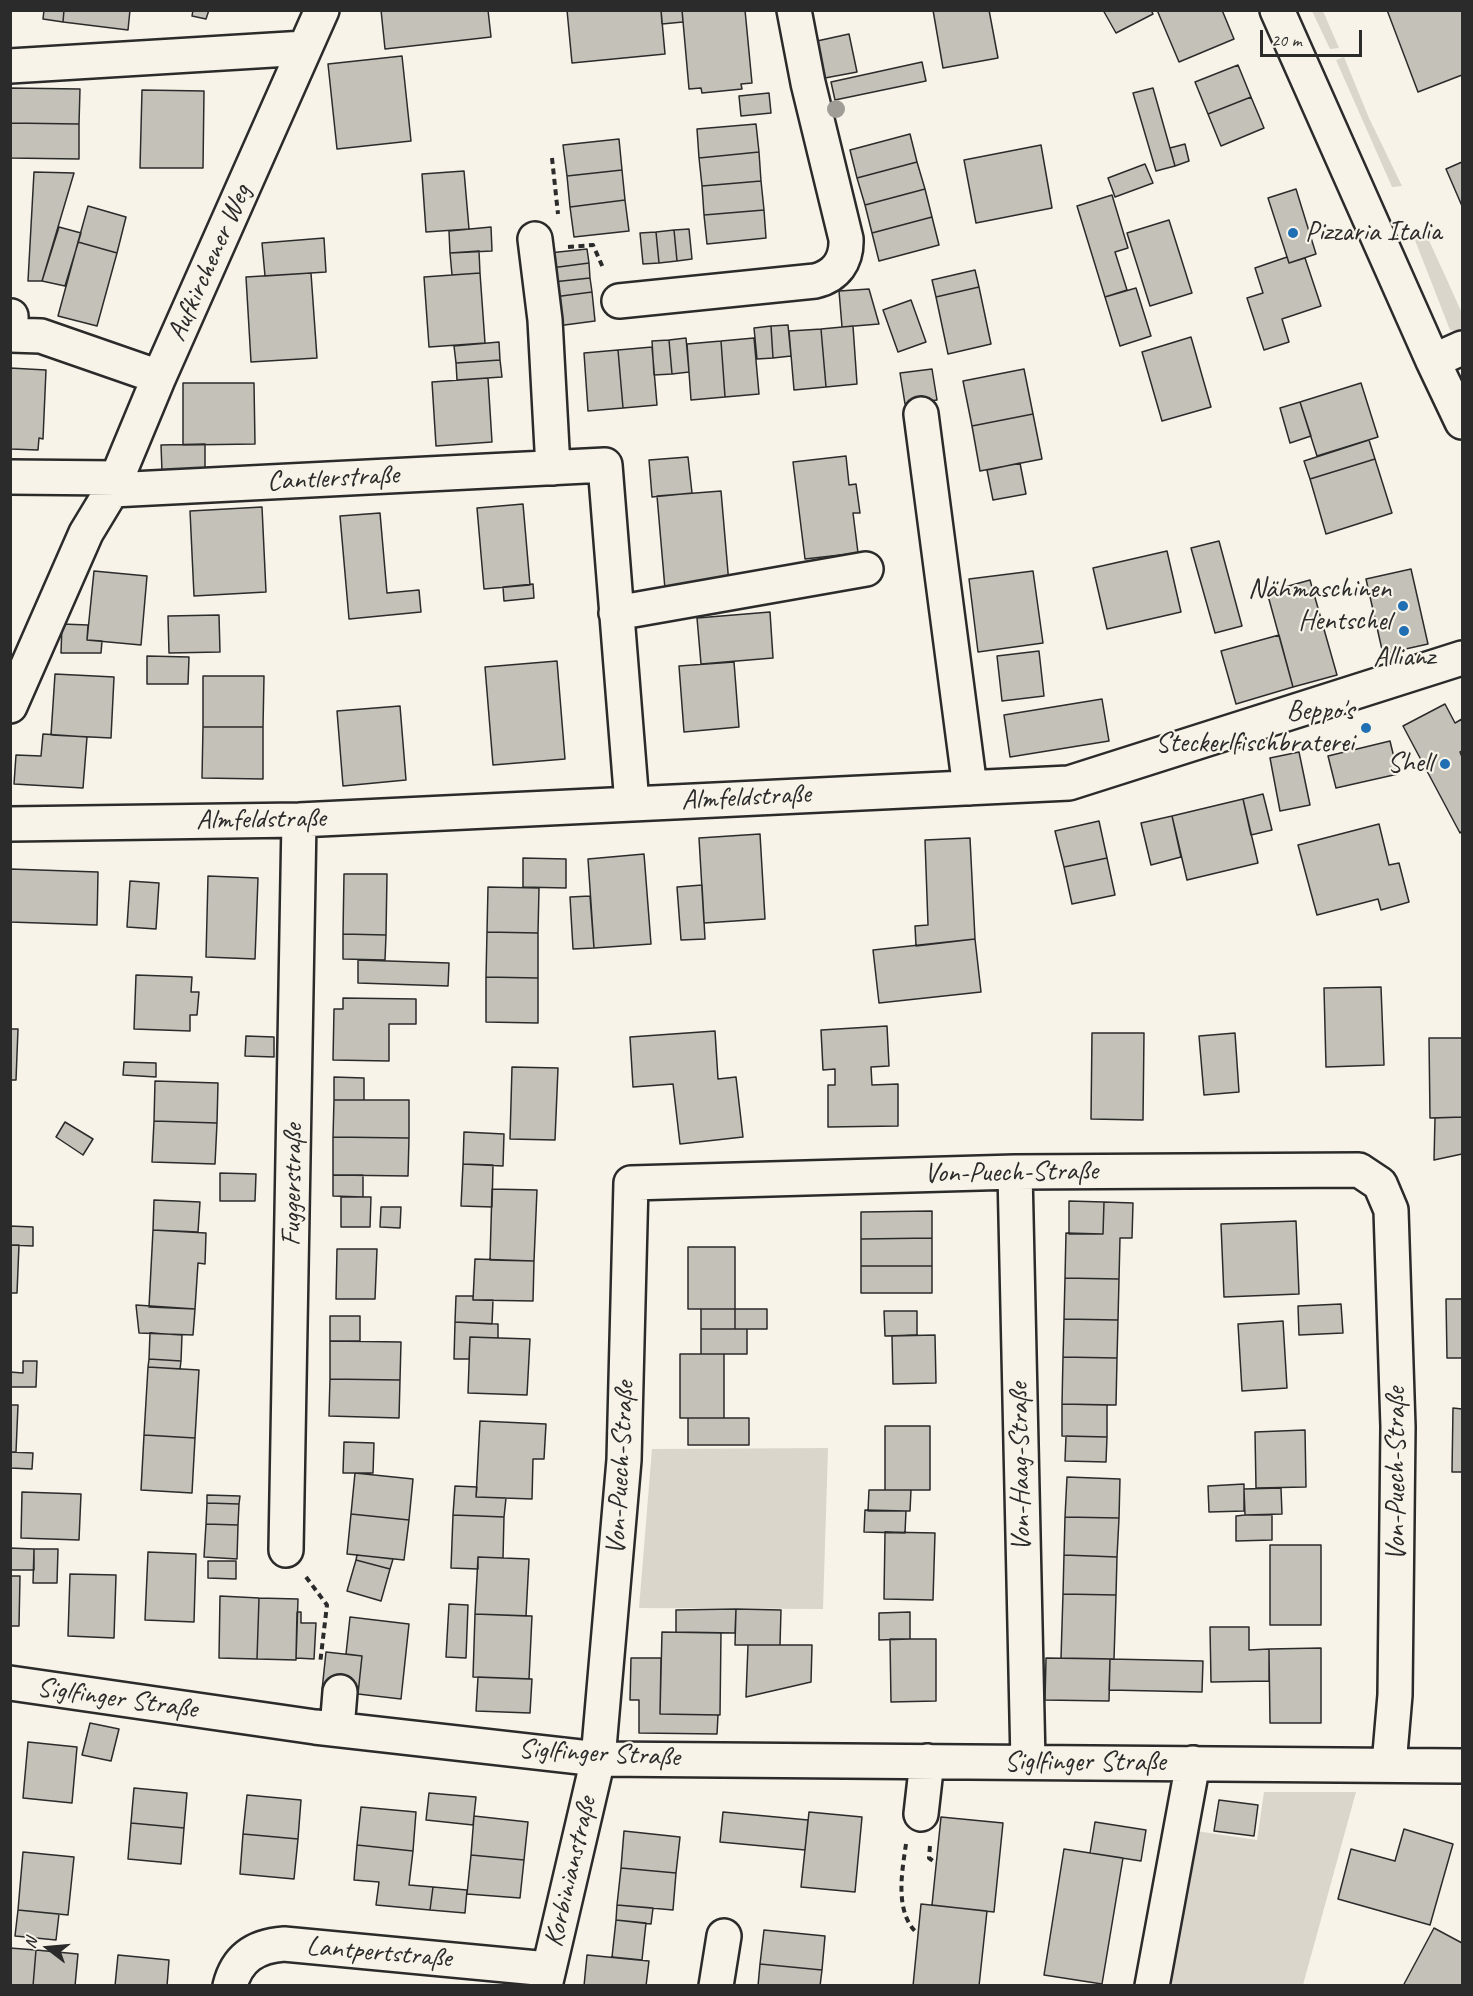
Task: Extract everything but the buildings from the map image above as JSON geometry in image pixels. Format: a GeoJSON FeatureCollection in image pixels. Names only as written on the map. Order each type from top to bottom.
{"type":"FeatureCollection","features":[{"type":"Feature","properties":{"kind":"street","name":"Aufkirchener Weg"},"geometry":{"type":"LineString","coordinates":[[10,706],[86,533],[114,484],[322,10]]}},
{"type":"Feature","properties":{"kind":"street"},"geometry":{"type":"LineString","coordinates":[[619,301],[815,281],[833,274],[839,267],[844,258],[846,239],[808,83],[794,10]]}},
{"type":"Feature","properties":{"kind":"street"},"geometry":{"type":"LineString","coordinates":[[1277,10],[1448,354],[1462,422]]}},
{"type":"Feature","properties":{"kind":"street"},"geometry":{"type":"LineString","coordinates":[[10,66],[305,48]]}},
{"type":"Feature","properties":{"kind":"street"},"geometry":{"type":"LineString","coordinates":[[552,237],[545,320],[553,468]]}},
{"type":"Feature","properties":{"kind":"street"},"geometry":{"type":"LineString","coordinates":[[11,316],[11,335],[41,336],[159,377]]}},
{"type":"Feature","properties":{"kind":"street"},"geometry":{"type":"LineString","coordinates":[[921,414],[970,788]]}},
{"type":"Feature","properties":{"kind":"street","name":"Cantlerstraße"},"geometry":{"type":"LineString","coordinates":[[114,484],[604,465],[632,804]]}},
{"type":"Feature","properties":{"kind":"street"},"geometry":{"type":"LineString","coordinates":[[10,477],[114,484]]}},
{"type":"Feature","properties":{"kind":"street"},"geometry":{"type":"LineString","coordinates":[[616,613],[866,569]]}},
{"type":"Feature","properties":{"kind":"street","name":"Almfeldstraße"},"geometry":{"type":"LineString","coordinates":[[10,824],[299,820],[1069,783],[1462,658]]}},
{"type":"Feature","properties":{"kind":"street","name":"Fuggerstraße"},"geometry":{"type":"LineString","coordinates":[[286,1550],[299,820]]}},
{"type":"Feature","properties":{"kind":"street","name":"Von-Puech-Straße"},"geometry":{"type":"LineString","coordinates":[[598,1759],[624,1460],[631,1183],[1016,1172],[1359,1170],[1380,1184],[1391,1210],[1398,1427],[1395,1695],[1389,1765]]}},
{"type":"Feature","properties":{"kind":"street","name":"Von-Haag-Straße"},"geometry":{"type":"LineString","coordinates":[[1016,1172],[1028,1762]]}},
{"type":"Feature","properties":{"kind":"street","name":"Siglfinger Straße"},"geometry":{"type":"LineString","coordinates":[[10,1683],[337,1729],[598,1759],[1462,1766]]}},
{"type":"Feature","properties":{"kind":"street"},"geometry":{"type":"LineString","coordinates":[[330,1683],[337,1729]]}},
{"type":"Feature","properties":{"kind":"street","name":"Korbinianstraße"},"geometry":{"type":"LineString","coordinates":[[547,1977],[598,1759]]}},
{"type":"Feature","properties":{"kind":"street"},"geometry":{"type":"LineString","coordinates":[[921,1814],[927,1761]]}},
{"type":"Feature","properties":{"kind":"street","name":"Siglfinger Straße"},"geometry":{"type":"LineString","coordinates":[[1152,1986],[1193,1763]]}},
{"type":"Feature","properties":{"kind":"street"},"geometry":{"type":"LineString","coordinates":[[716,1986],[724,1936]]}},
{"type":"Feature","properties":{"kind":"street","name":"Lantpertstraße"},"geometry":{"type":"LineString","coordinates":[[230,1986],[233,1974],[241,1961],[253,1951],[268,1945],[284,1944],[547,1977]]}},
{"type":"Feature","properties":{"kind":"path"},"geometry":{"type":"LineString","coordinates":[[552,158],[552,237],[592,245],[619,301]]}},
{"type":"Feature","properties":{"kind":"path"},"geometry":{"type":"LineString","coordinates":[[327,1605],[330,1683]]}},
{"type":"Feature","properties":{"kind":"path"},"geometry":{"type":"LineString","coordinates":[[906,1843],[901,1890],[909,1926],[918,1934]]}},
{"type":"Feature","properties":{"kind":"shaded area"},"geometry":{"type":"Polygon","coordinates":[[[1312,11],[1323,11],[1339,48],[1330,49],[1312,11]]]}},
{"type":"Feature","properties":{"kind":"shaded area"},"geometry":{"type":"Polygon","coordinates":[[[1344,57],[1369,118],[1402,186],[1392,187],[1336,60],[1344,57]]]}},
{"type":"Feature","properties":{"kind":"shaded area"},"geometry":{"type":"Polygon","coordinates":[[[1413,235],[1427,236],[1462,313],[1462,332],[1450,330],[1413,235]]]}},
{"type":"Feature","properties":{"kind":"shaded area"},"geometry":{"type":"Polygon","coordinates":[[[828,1448],[823,1609],[639,1608],[652,1449],[828,1448]]]}},
{"type":"Feature","properties":{"kind":"shaded area"},"geometry":{"type":"Polygon","coordinates":[[[1264,1792],[1356,1792],[1303,1985],[1168,1986],[1196,1831],[1257,1840],[1264,1792]]]}},
{"type":"Feature","properties":{"kind":"place","name":"Pizzaria Italia"},"geometry":{"type":"Point","coordinates":[1293,233]}},
{"type":"Feature","properties":{"kind":"place","name":"Nähmaschinen Hentschel"},"geometry":{"type":"Point","coordinates":[1403,606]}},
{"type":"Feature","properties":{"kind":"place","name":"Allianz"},"geometry":{"type":"Point","coordinates":[1404,631]}},
{"type":"Feature","properties":{"kind":"place","name":"Beppo's Steckerlfischbraterei"},"geometry":{"type":"Point","coordinates":[1366,728]}},
{"type":"Feature","properties":{"kind":"place","name":"Shell"},"geometry":{"type":"Point","coordinates":[1445,764]}}]}
